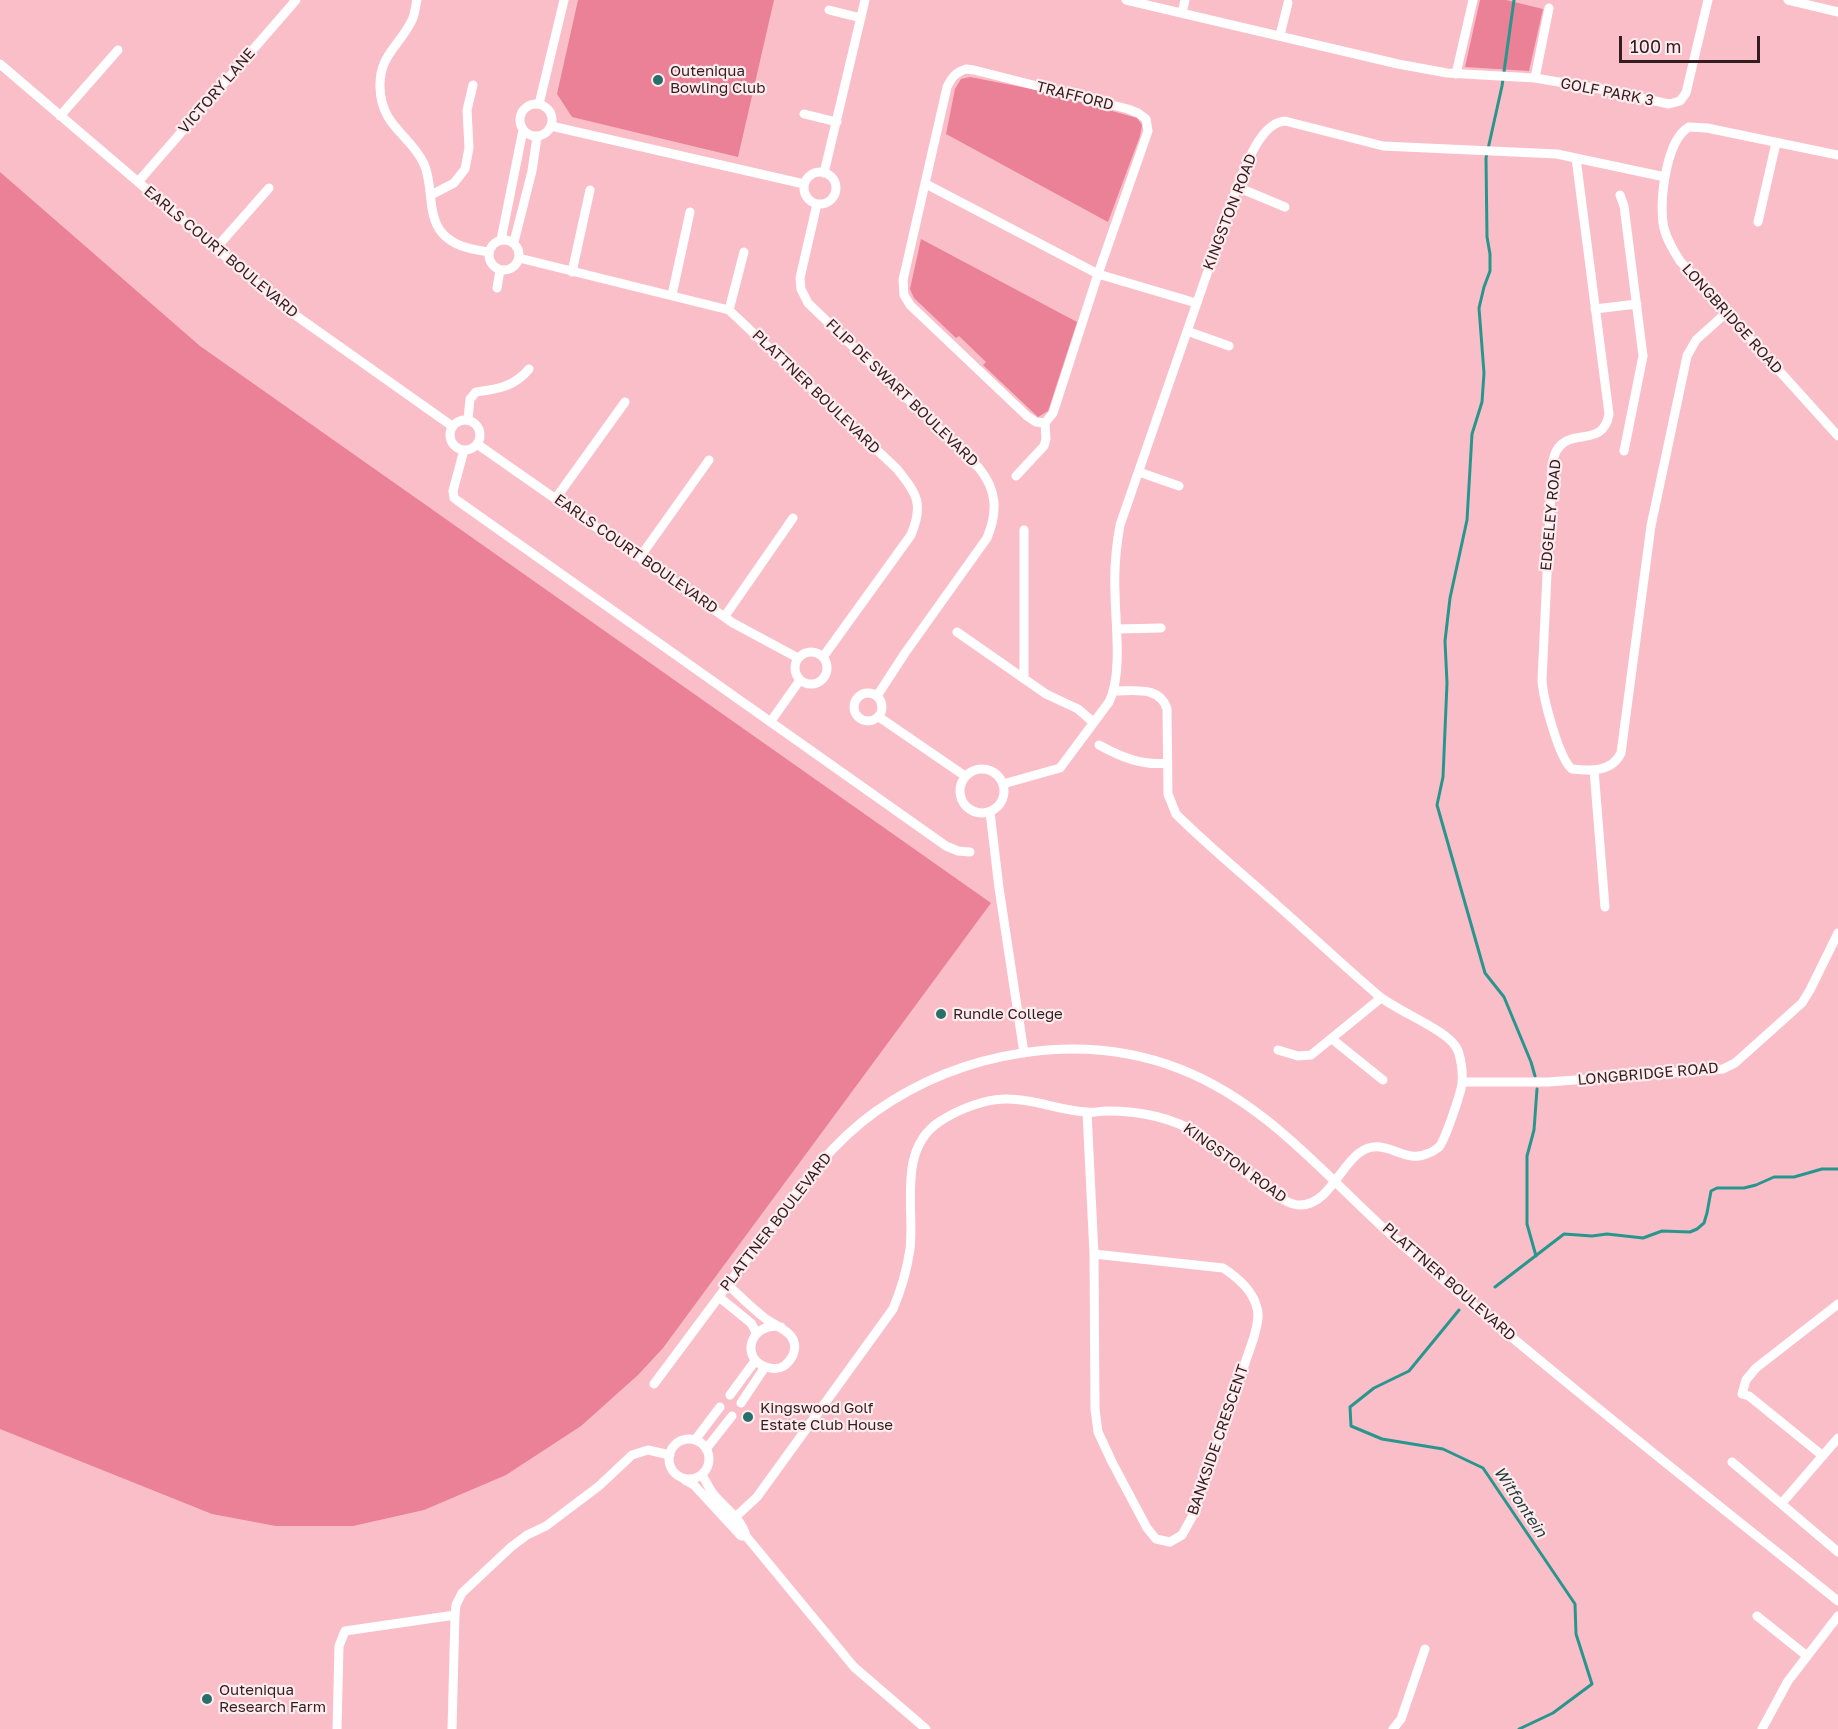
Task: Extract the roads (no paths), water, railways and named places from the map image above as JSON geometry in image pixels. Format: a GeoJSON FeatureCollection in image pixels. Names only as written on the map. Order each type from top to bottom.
{"type":"FeatureCollection","features":[{"type":"Feature","properties":{"kind":"street","name":"VICTORY LANE"},"geometry":{"type":"LineString","coordinates":[[138,182],[296,0]]}},
{"type":"Feature","properties":{"kind":"street"},"geometry":{"type":"LineString","coordinates":[[417,0],[412,21],[390,50],[384,62],[380,86],[383,109],[388,120],[423,162],[435,222],[442,233],[459,246],[489,252]]}},
{"type":"Feature","properties":{"kind":"street"},"geometry":{"type":"LineString","coordinates":[[538,104],[564,0]]}},
{"type":"Feature","properties":{"kind":"street"},"geometry":{"type":"LineString","coordinates":[[824,173],[866,0]]}},
{"type":"Feature","properties":{"kind":"street","name":"GOLF PARK 3"},"geometry":{"type":"LineString","coordinates":[[1126,0],[1398,64],[1456,74],[1535,78],[1600,89],[1664,104],[1680,101],[1686,93],[1707,0]]}},
{"type":"Feature","properties":{"kind":"street"},"geometry":{"type":"LineString","coordinates":[[1182,13],[1185,0]]}},
{"type":"Feature","properties":{"kind":"street"},"geometry":{"type":"LineString","coordinates":[[1456,74],[1473,0]]}},
{"type":"Feature","properties":{"kind":"street"},"geometry":{"type":"LineString","coordinates":[[1788,0],[1838,12]]}},
{"type":"Feature","properties":{"kind":"street"},"geometry":{"type":"LineString","coordinates":[[1280,35],[1288,3]]}},
{"type":"Feature","properties":{"kind":"street"},"geometry":{"type":"LineString","coordinates":[[1535,78],[1549,8]]}},
{"type":"Feature","properties":{"kind":"street"},"geometry":{"type":"LineString","coordinates":[[829,10],[861,18]]}},
{"type":"Feature","properties":{"kind":"street"},"geometry":{"type":"LineString","coordinates":[[60,116],[118,50]]}},
{"type":"Feature","properties":{"kind":"street","name":"EARLS COURT BOULEVARD"},"geometry":{"type":"LineString","coordinates":[[0,64],[288,310],[452,426]]}},
{"type":"Feature","properties":{"kind":"street","name":"TRAFFORD"},"geometry":{"type":"LineString","coordinates":[[966,69],[985,72],[1138,113],[1146,119],[1148,131],[1098,274],[1053,413],[1045,423],[1036,422],[1027,416],[910,305],[904,295],[903,280],[947,87],[958,72],[966,69]]}},
{"type":"Feature","properties":{"kind":"street"},"geometry":{"type":"LineString","coordinates":[[430,195],[454,183],[465,169],[469,148],[467,110],[473,85]]}},
{"type":"Feature","properties":{"kind":"street"},"geometry":{"type":"LineString","coordinates":[[538,104],[544,106],[551,115],[551,126],[546,133],[537,136],[530,135],[524,130],[520,123],[520,116],[524,109],[538,104]]}},
{"type":"Feature","properties":{"kind":"street"},"geometry":{"type":"LineString","coordinates":[[804,114],[837,122]]}},
{"type":"Feature","properties":{"kind":"street","name":"KINGSTON ROAD"},"geometry":{"type":"LineString","coordinates":[[732,1520],[757,1497],[893,1309],[903,1282],[910,1248],[910,1178],[918,1147],[929,1130],[940,1122],[981,1103],[1008,1099],[1087,1112],[1148,1114],[1176,1121],[1213,1143],[1273,1193],[1295,1205],[1302,1206],[1316,1200],[1325,1192],[1360,1151],[1372,1146],[1383,1146],[1413,1157],[1427,1154],[1439,1146],[1445,1136],[1463,1082],[1460,1057],[1452,1042],[1382,998],[1176,814],[1168,794],[1167,710],[1164,702],[1152,692],[1115,691],[1116,550],[1120,525],[1237,187],[1263,134],[1270,125],[1285,121],[1383,146],[1557,154],[1665,177]]}},
{"type":"Feature","properties":{"kind":"street"},"geometry":{"type":"LineString","coordinates":[[551,126],[804,184]]}},
{"type":"Feature","properties":{"kind":"street","name":"LONGBRIDGE ROAD"},"geometry":{"type":"LineString","coordinates":[[1838,155],[1707,128],[1689,127],[1679,135],[1675,143],[1665,177],[1663,223],[1669,241],[1680,261],[1838,436]]}},
{"type":"Feature","properties":{"kind":"street"},"geometry":{"type":"LineString","coordinates":[[501,240],[524,130]]}},
{"type":"Feature","properties":{"kind":"street"},"geometry":{"type":"LineString","coordinates":[[514,242],[501,240],[494,243],[489,252],[490,262],[500,270],[512,268],[519,258],[514,242],[532,171],[537,136]]}},
{"type":"Feature","properties":{"kind":"street"},"geometry":{"type":"LineString","coordinates":[[1758,222],[1776,142]]}},
{"type":"Feature","properties":{"kind":"street","name":"EDGELEY ROAD"},"geometry":{"type":"LineString","coordinates":[[1576,158],[1608,419],[1600,432],[1567,441],[1558,447],[1554,455],[1541,669],[1545,702],[1566,764],[1572,769],[1594,770]]}},
{"type":"Feature","properties":{"kind":"street"},"geometry":{"type":"LineString","coordinates":[[824,173],[833,181],[835,190],[830,201],[817,204],[806,195],[804,184],[812,174],[824,173]]}},
{"type":"Feature","properties":{"kind":"street"},"geometry":{"type":"LineString","coordinates":[[926,184],[1098,274],[1196,303]]}},
{"type":"Feature","properties":{"kind":"street"},"geometry":{"type":"LineString","coordinates":[[1237,187],[1285,207]]}},
{"type":"Feature","properties":{"kind":"street"},"geometry":{"type":"LineString","coordinates":[[217,248],[269,188]]}},
{"type":"Feature","properties":{"kind":"street"},"geometry":{"type":"LineString","coordinates":[[572,272],[590,190]]}},
{"type":"Feature","properties":{"kind":"street"},"geometry":{"type":"LineString","coordinates":[[1620,195],[1624,206],[1643,356],[1624,451]]}},
{"type":"Feature","properties":{"kind":"street","name":"FLIP DE SWART BOULEVARD"},"geometry":{"type":"LineString","coordinates":[[817,204],[800,278],[803,295],[808,303],[979,468],[991,487],[995,509],[993,524],[987,538],[877,696]]}},
{"type":"Feature","properties":{"kind":"street"},"geometry":{"type":"LineString","coordinates":[[672,295],[690,212]]}},
{"type":"Feature","properties":{"kind":"street"},"geometry":{"type":"LineString","coordinates":[[729,310],[744,252]]}},
{"type":"Feature","properties":{"kind":"street","name":"PLATTNER BOULEVARD"},"geometry":{"type":"LineString","coordinates":[[519,258],[729,310],[897,469],[916,495],[918,517],[911,535],[823,657]]}},
{"type":"Feature","properties":{"kind":"street"},"geometry":{"type":"LineString","coordinates":[[497,288],[500,270]]}},
{"type":"Feature","properties":{"kind":"street"},"geometry":{"type":"LineString","coordinates":[[1595,309],[1637,304]]}},
{"type":"Feature","properties":{"kind":"street"},"geometry":{"type":"LineString","coordinates":[[1605,907],[1594,770],[1614,764],[1621,753],[1651,526],[1687,356],[1696,340],[1726,313]]}},
{"type":"Feature","properties":{"kind":"street"},"geometry":{"type":"LineString","coordinates":[[1187,331],[1229,346]]}},
{"type":"Feature","properties":{"kind":"street"},"geometry":{"type":"LineString","coordinates":[[468,420],[470,399],[476,392],[504,388],[523,376],[529,369]]}},
{"type":"Feature","properties":{"kind":"street"},"geometry":{"type":"LineString","coordinates":[[556,498],[625,402]]}},
{"type":"Feature","properties":{"kind":"street"},"geometry":{"type":"LineString","coordinates":[[459,420],[468,420],[477,424],[480,439],[469,450],[464,450],[452,444],[449,435],[452,426],[459,420]]}},
{"type":"Feature","properties":{"kind":"street"},"geometry":{"type":"LineString","coordinates":[[1016,476],[1044,446],[1045,423]]}},
{"type":"Feature","properties":{"kind":"street","name":"EARLS COURT BOULEVARD"},"geometry":{"type":"LineString","coordinates":[[477,444],[725,616],[798,658]]}},
{"type":"Feature","properties":{"kind":"street"},"geometry":{"type":"LineString","coordinates":[[464,450],[453,491],[454,498],[946,846],[958,851],[970,852]]}},
{"type":"Feature","properties":{"kind":"street"},"geometry":{"type":"LineString","coordinates":[[640,557],[709,460]]}},
{"type":"Feature","properties":{"kind":"street"},"geometry":{"type":"LineString","coordinates":[[1140,472],[1179,486]]}},
{"type":"Feature","properties":{"kind":"street"},"geometry":{"type":"LineString","coordinates":[[725,616],[793,518]]}},
{"type":"Feature","properties":{"kind":"street"},"geometry":{"type":"LineString","coordinates":[[1024,530],[1024,679]]}},
{"type":"Feature","properties":{"kind":"street"},"geometry":{"type":"LineString","coordinates":[[1117,629],[1161,628]]}},
{"type":"Feature","properties":{"kind":"street"},"geometry":{"type":"LineString","coordinates":[[957,632],[1046,694],[1078,709],[1093,722]]}},
{"type":"Feature","properties":{"kind":"street"},"geometry":{"type":"LineString","coordinates":[[807,652],[823,657],[826,663],[825,676],[813,684],[800,680],[795,670],[798,658],[807,652]]}},
{"type":"Feature","properties":{"kind":"street"},"geometry":{"type":"LineString","coordinates":[[771,721],[800,680]]}},
{"type":"Feature","properties":{"kind":"street"},"geometry":{"type":"LineString","coordinates":[[1003,784],[1060,768],[1115,691]]}},
{"type":"Feature","properties":{"kind":"street"},"geometry":{"type":"LineString","coordinates":[[864,694],[877,696],[882,704],[879,717],[871,722],[862,720],[854,709],[856,700],[864,694]]}},
{"type":"Feature","properties":{"kind":"street"},"geometry":{"type":"LineString","coordinates":[[879,717],[965,776]]}},
{"type":"Feature","properties":{"kind":"street"},"geometry":{"type":"LineString","coordinates":[[1099,744],[1138,762],[1167,763]]}},
{"type":"Feature","properties":{"kind":"street"},"geometry":{"type":"LineString","coordinates":[[983,769],[996,773],[1005,791],[1000,804],[990,812],[975,812],[964,804],[960,790],[965,776],[970,772],[983,769]]}},
{"type":"Feature","properties":{"kind":"street"},"geometry":{"type":"LineString","coordinates":[[990,812],[1024,1053]]}},
{"type":"Feature","properties":{"kind":"street","name":"LONGBRIDGE ROAD"},"geometry":{"type":"LineString","coordinates":[[1463,1082],[1548,1082],[1723,1069],[1734,1064],[1802,1003],[1835,947],[1838,933]]}},
{"type":"Feature","properties":{"kind":"street"},"geometry":{"type":"LineString","coordinates":[[1278,1050],[1298,1056],[1311,1055],[1382,998]]}},
{"type":"Feature","properties":{"kind":"street"},"geometry":{"type":"LineString","coordinates":[[1332,1039],[1383,1080]]}},
{"type":"Feature","properties":{"kind":"street","name":"PLATTNER BOULEVARD"},"geometry":{"type":"LineString","coordinates":[[654,1384],[820,1162],[854,1128],[898,1097],[935,1078],[977,1063],[1024,1053],[1080,1049],[1143,1057],[1180,1069],[1214,1085],[1255,1110],[1285,1134],[1396,1239],[1615,1421],[1838,1600]]}},
{"type":"Feature","properties":{"kind":"street","name":"BANKSIDE CRESCENT"},"geometry":{"type":"LineString","coordinates":[[1087,1112],[1094,1254],[1095,1409],[1098,1431],[1147,1528],[1156,1539],[1170,1542],[1182,1535],[1191,1517],[1254,1336],[1258,1319],[1257,1308],[1245,1288],[1234,1275],[1224,1268],[1094,1254]]}},
{"type":"Feature","properties":{"kind":"street"},"geometry":{"type":"LineString","coordinates":[[728,1285],[767,1320],[781,1327],[789,1332],[794,1341],[791,1360],[774,1369],[765,1367],[755,1361],[751,1346],[752,1340],[756,1332],[766,1327],[781,1327]]}},
{"type":"Feature","properties":{"kind":"street"},"geometry":{"type":"LineString","coordinates":[[719,1297],[751,1323],[756,1332]]}},
{"type":"Feature","properties":{"kind":"street"},"geometry":{"type":"LineString","coordinates":[[1823,1456],[1749,1396],[1742,1394],[1746,1380],[1756,1368],[1838,1304]]}},
{"type":"Feature","properties":{"kind":"street"},"geometry":{"type":"LineString","coordinates":[[730,1395],[755,1361]]}},
{"type":"Feature","properties":{"kind":"street"},"geometry":{"type":"LineString","coordinates":[[741,1403],[765,1367]]}},
{"type":"Feature","properties":{"kind":"street"},"geometry":{"type":"LineString","coordinates":[[739,1382],[751,1390]]}},
{"type":"Feature","properties":{"kind":"street"},"geometry":{"type":"LineString","coordinates":[[695,1440],[720,1407]]}},
{"type":"Feature","properties":{"kind":"street"},"geometry":{"type":"LineString","coordinates":[[706,1449],[732,1416]]}},
{"type":"Feature","properties":{"kind":"street"},"geometry":{"type":"LineString","coordinates":[[709,1422],[721,1431]]}},
{"type":"Feature","properties":{"kind":"street"},"geometry":{"type":"LineString","coordinates":[[1782,1503],[1838,1438]]}},
{"type":"Feature","properties":{"kind":"street"},"geometry":{"type":"LineString","coordinates":[[682,1478],[689,1479],[702,1474],[708,1463],[706,1449],[695,1440],[682,1440],[671,1449],[669,1463],[671,1469],[682,1478],[694,1485],[745,1530],[746,1536],[854,1667],[926,1729]]}},
{"type":"Feature","properties":{"kind":"street"},"geometry":{"type":"LineString","coordinates":[[452,1729],[455,1615],[456,1605],[462,1593],[511,1547],[527,1535],[546,1526],[599,1486],[632,1455],[648,1450],[670,1455]]}},
{"type":"Feature","properties":{"kind":"street"},"geometry":{"type":"LineString","coordinates":[[1732,1462],[1838,1552]]}},
{"type":"Feature","properties":{"kind":"street"},"geometry":{"type":"LineString","coordinates":[[702,1474],[732,1520]]}},
{"type":"Feature","properties":{"kind":"street"},"geometry":{"type":"LineString","coordinates":[[337,1729],[339,1646],[345,1631],[455,1615]]}},
{"type":"Feature","properties":{"kind":"street"},"geometry":{"type":"LineString","coordinates":[[1757,1616],[1807,1656]]}},
{"type":"Feature","properties":{"kind":"street"},"geometry":{"type":"LineString","coordinates":[[1762,1729],[1788,1681],[1838,1616]]}},
{"type":"Feature","properties":{"kind":"street"},"geometry":{"type":"LineString","coordinates":[[1393,1729],[1401,1719],[1425,1649]]}},
{"type":"Feature","properties":{"kind":"waterway"},"geometry":{"type":"LineString","coordinates":[[1514,0],[1502,86],[1486,158],[1490,271],[1479,308],[1484,373],[1482,402],[1472,434],[1467,520],[1450,598],[1445,641],[1447,683],[1443,777],[1437,805],[1485,973],[1504,997],[1535,1076]]}},
{"type":"Feature","properties":{"kind":"waterway"},"geometry":{"type":"LineString","coordinates":[[1536,1256],[1527,1224],[1527,1156],[1534,1130],[1537,1089]]}},
{"type":"Feature","properties":{"kind":"waterway","name":"Witfontein"},"geometry":{"type":"LineString","coordinates":[[1495,1287],[1564,1234],[1592,1236],[1607,1234],[1643,1238],[1662,1231],[1690,1232],[1704,1223],[1711,1191],[1717,1188],[1744,1188],[1774,1177],[1794,1177],[1822,1169],[1838,1169]]}},
{"type":"Feature","properties":{"kind":"waterway","name":"Witfontein"},"geometry":{"type":"LineString","coordinates":[[1459,1310],[1409,1371],[1374,1388],[1350,1407],[1351,1426],[1382,1439],[1443,1449],[1483,1468],[1575,1604],[1576,1634],[1592,1684],[1553,1713],[1519,1729]]}},
{"type":"Feature","properties":{"kind":"place","name":"Outeniqua Bowling Club"},"geometry":{"type":"Point","coordinates":[658,80]}},
{"type":"Feature","properties":{"kind":"place","name":"Rundle College"},"geometry":{"type":"Point","coordinates":[941,1014]}},
{"type":"Feature","properties":{"kind":"place","name":"Kingswood Golf Estate Club House"},"geometry":{"type":"Point","coordinates":[748,1417]}},
{"type":"Feature","properties":{"kind":"place","name":"Outeniqua Research Farm"},"geometry":{"type":"Point","coordinates":[207,1699]}}]}
